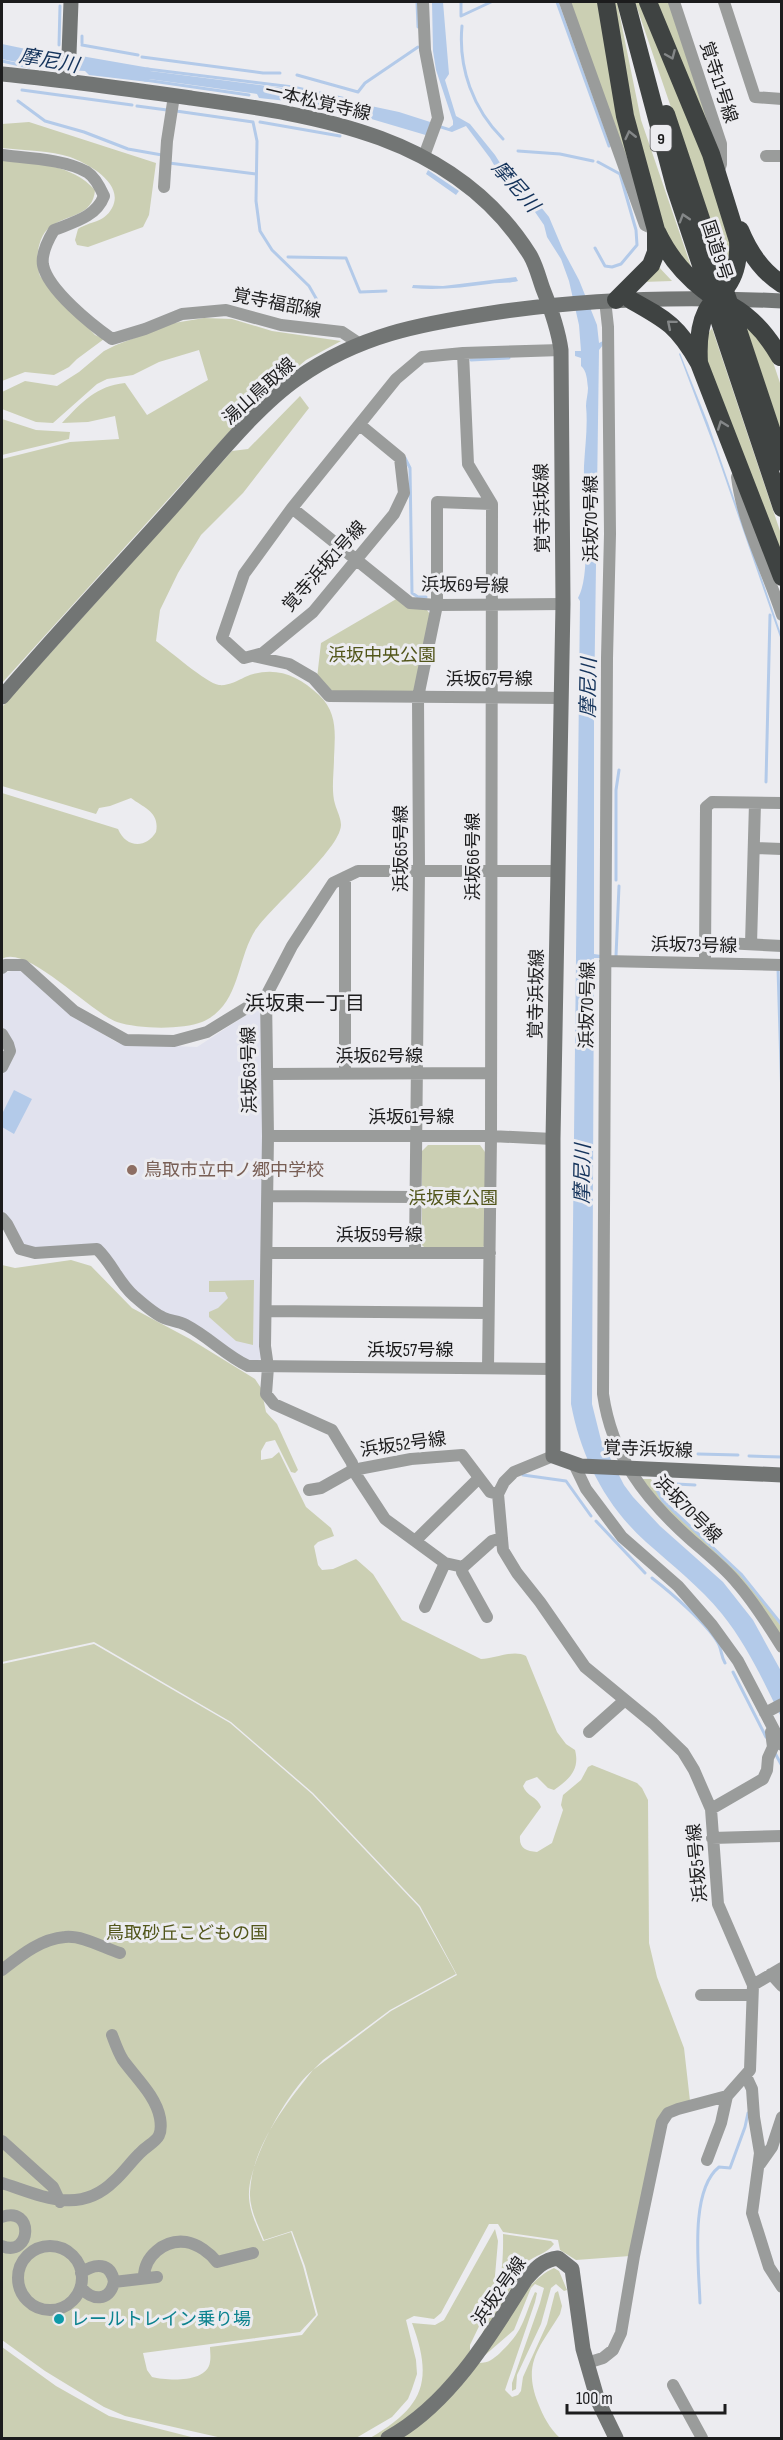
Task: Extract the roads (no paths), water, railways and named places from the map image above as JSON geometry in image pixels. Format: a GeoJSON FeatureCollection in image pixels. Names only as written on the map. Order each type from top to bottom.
{"type":"FeatureCollection","features":[{"type":"Feature","properties":{"kind":"highway"},"geometry":{"type":"LineString","coordinates":[[606,2],[629,132],[656,230],[656,252],[651,265],[611,300],[674,326],[685,338],[699,363],[735,461],[782,577]]}},
{"type":"Feature","properties":{"kind":"highway","name":"国道9号"},"geometry":{"type":"LineString","coordinates":[[627,2],[666,159],[782,462]]}},
{"type":"Feature","properties":{"kind":"highway"},"geometry":{"type":"LineString","coordinates":[[648,2],[749,251],[766,272],[782,284]]}},
{"type":"Feature","properties":{"kind":"highway"},"geometry":{"type":"LineString","coordinates":[[699,363],[699,343],[704,318],[731,280],[738,255],[736,234],[721,182]]}},
{"type":"Feature","properties":{"kind":"highway"},"geometry":{"type":"LineString","coordinates":[[656,230],[676,263],[700,287],[752,321],[781,353]]}},
{"type":"Feature","properties":{"kind":"highway","name":"国道9号"},"geometry":{"type":"LineString","coordinates":[[733,338],[782,508]]}},
{"type":"Feature","properties":{"kind":"street"},"geometry":{"type":"LineString","coordinates":[[68,77],[71,2]]}},
{"type":"Feature","properties":{"kind":"street"},"geometry":{"type":"LineString","coordinates":[[423,2],[425,50],[438,107],[437,121],[426,151]]}},
{"type":"Feature","properties":{"kind":"street"},"geometry":{"type":"LineString","coordinates":[[565,2],[645,225],[656,230]]}},
{"type":"Feature","properties":{"kind":"street","name":"覚寺11号線"},"geometry":{"type":"LineString","coordinates":[[674,2],[721,144],[721,182]]}},
{"type":"Feature","properties":{"kind":"street"},"geometry":{"type":"LineString","coordinates":[[724,2],[755,97],[782,99]]}},
{"type":"Feature","properties":{"kind":"street","name":"一本松覚寺線"},"geometry":{"type":"LineString","coordinates":[[2,74],[68,77],[174,96],[290,112],[358,129],[426,151],[474,190],[503,219],[531,256],[549,304]]}},
{"type":"Feature","properties":{"kind":"street"},"geometry":{"type":"LineString","coordinates":[[164,187],[167,141],[174,96]]}},
{"type":"Feature","properties":{"kind":"street","name":"覚寺福部線"},"geometry":{"type":"LineString","coordinates":[[2,155],[39,159],[69,166],[87,173],[98,184],[104,196],[101,204],[85,218],[54,230],[45,248],[43,262],[46,274],[54,285],[84,317],[112,339],[146,329],[182,314],[226,310],[281,325],[342,332],[360,344]]}},
{"type":"Feature","properties":{"kind":"street"},"geometry":{"type":"LineString","coordinates":[[766,156],[782,156]]}},
{"type":"Feature","properties":{"kind":"street","name":"湯山鳥取線"},"geometry":{"type":"LineString","coordinates":[[2,697],[212,463],[275,397],[297,378],[340,352],[402,328],[549,304],[717,298],[782,301]]}},
{"type":"Feature","properties":{"kind":"street","name":"浜坂70号線"},"geometry":{"type":"LineString","coordinates":[[611,300],[608,327],[610,534],[603,1394],[608,1425],[624,1467],[658,1510],[737,1582],[782,1647]]}},
{"type":"Feature","properties":{"kind":"street","name":"覚寺浜坂線"},"geometry":{"type":"LineString","coordinates":[[549,304],[558,329],[561,350],[563,604],[557,871],[553,1456],[578,1465],[782,1475]]}},
{"type":"Feature","properties":{"kind":"street"},"geometry":{"type":"LineString","coordinates":[[252,656],[244,658],[222,638],[244,574],[292,508],[396,379],[422,357],[463,352],[561,350]]}},
{"type":"Feature","properties":{"kind":"street"},"geometry":{"type":"LineString","coordinates":[[463,352],[468,464],[492,504]]}},
{"type":"Feature","properties":{"kind":"street","name":"覚寺浜坂1号線"},"geometry":{"type":"LineString","coordinates":[[252,656],[263,652],[313,612],[394,514],[404,493],[400,458],[360,425]]}},
{"type":"Feature","properties":{"kind":"street"},"geometry":{"type":"LineString","coordinates":[[735,461],[739,495],[748,526],[782,615]]}},
{"type":"Feature","properties":{"kind":"street","name":"浜坂65号線"},"geometry":{"type":"LineString","coordinates":[[415,1253],[419,869],[418,697],[437,605],[437,502],[492,504]]}},
{"type":"Feature","properties":{"kind":"street","name":"浜坂66号線"},"geometry":{"type":"LineString","coordinates":[[488,1368],[491,1136],[492,504]]}},
{"type":"Feature","properties":{"kind":"street","name":"浜坂69号線"},"geometry":{"type":"LineString","coordinates":[[292,508],[410,603],[437,605],[563,604]]}},
{"type":"Feature","properties":{"kind":"street","name":"浜坂67号線"},"geometry":{"type":"LineString","coordinates":[[252,656],[289,664],[313,678],[329,696],[560,698]]}},
{"type":"Feature","properties":{"kind":"street"},"geometry":{"type":"LineString","coordinates":[[705,957],[706,807],[712,802],[782,803]]}},
{"type":"Feature","properties":{"kind":"street"},"geometry":{"type":"LineString","coordinates":[[751,944],[755,803]]}},
{"type":"Feature","properties":{"kind":"street"},"geometry":{"type":"LineString","coordinates":[[754,848],[782,849]]}},
{"type":"Feature","properties":{"kind":"street"},"geometry":{"type":"LineString","coordinates":[[345,1073],[345,877],[358,871],[419,869],[557,871]]}},
{"type":"Feature","properties":{"kind":"street","name":"浜坂63号線"},"geometry":{"type":"LineString","coordinates":[[345,877],[333,883],[292,946],[266,996],[268,1196],[265,1346],[268,1367],[266,1394],[274,1404],[332,1430],[352,1463],[353,1470]]}},
{"type":"Feature","properties":{"kind":"street"},"geometry":{"type":"LineString","coordinates":[[705,942],[782,946]]}},
{"type":"Feature","properties":{"kind":"street","name":"浜坂73号線"},"geometry":{"type":"LineString","coordinates":[[605,961],[782,965]]}},
{"type":"Feature","properties":{"kind":"street"},"geometry":{"type":"LineString","coordinates":[[2,968],[5,965],[23,965],[74,1011],[126,1040],[174,1041],[207,1032],[266,996]]}},
{"type":"Feature","properties":{"kind":"street"},"geometry":{"type":"LineString","coordinates":[[2,1034],[9,1044],[10,1052],[2,1067]]}},
{"type":"Feature","properties":{"kind":"street","name":"浜坂62号線"},"geometry":{"type":"LineString","coordinates":[[267,1074],[491,1073]]}},
{"type":"Feature","properties":{"kind":"street","name":"浜坂61号線"},"geometry":{"type":"LineString","coordinates":[[268,1136],[417,1135],[554,1139]]}},
{"type":"Feature","properties":{"kind":"street"},"geometry":{"type":"LineString","coordinates":[[268,1196],[416,1197]]}},
{"type":"Feature","properties":{"kind":"street","name":"浜坂57号線"},"geometry":{"type":"LineString","coordinates":[[2,1218],[20,1249],[35,1253],[97,1249],[105,1257],[113,1273],[133,1295],[163,1318],[184,1323],[231,1358],[248,1366],[552,1369]]}},
{"type":"Feature","properties":{"kind":"street","name":"浜坂59号線"},"geometry":{"type":"LineString","coordinates":[[267,1253],[490,1253]]}},
{"type":"Feature","properties":{"kind":"street"},"geometry":{"type":"LineString","coordinates":[[266,1311],[488,1313]]}},
{"type":"Feature","properties":{"kind":"street","name":"浜坂52号線"},"geometry":{"type":"LineString","coordinates":[[462,1567],[445,1563],[385,1519],[353,1470],[411,1460],[462,1455],[490,1492],[498,1494]]}},
{"type":"Feature","properties":{"kind":"street"},"geometry":{"type":"LineString","coordinates":[[498,1494],[504,1482],[514,1473],[553,1456]]}},
{"type":"Feature","properties":{"kind":"street"},"geometry":{"type":"LineString","coordinates":[[578,1465],[586,1489],[622,1537],[678,1586],[712,1625],[773,1709],[771,1725],[773,1747],[763,1779],[711,1809]]}},
{"type":"Feature","properties":{"kind":"street"},"geometry":{"type":"LineString","coordinates":[[309,1490],[321,1488],[353,1470]]}},
{"type":"Feature","properties":{"kind":"street"},"geometry":{"type":"LineString","coordinates":[[416,1540],[478,1479]]}},
{"type":"Feature","properties":{"kind":"street","name":"浜坂5号線"},"geometry":{"type":"LineString","coordinates":[[498,1494],[503,1550],[517,1573],[585,1667],[683,1752],[694,1770],[711,1809],[718,1904],[752,1990],[750,2070],[746,2076]]}},
{"type":"Feature","properties":{"kind":"street"},"geometry":{"type":"LineString","coordinates":[[487,1617],[462,1572],[462,1567],[492,1540],[502,1538]]}},
{"type":"Feature","properties":{"kind":"street"},"geometry":{"type":"LineString","coordinates":[[425,1607],[445,1563]]}},
{"type":"Feature","properties":{"kind":"street"},"geometry":{"type":"LineString","coordinates":[[589,1732],[625,1700]]}},
{"type":"Feature","properties":{"kind":"street"},"geometry":{"type":"LineString","coordinates":[[771,1725],[782,1745]]}},
{"type":"Feature","properties":{"kind":"street"},"geometry":{"type":"LineString","coordinates":[[712,1838],[782,1836]]}},
{"type":"Feature","properties":{"kind":"street"},"geometry":{"type":"LineString","coordinates":[[2,1970],[26,1951],[65,1936],[120,1953]]}},
{"type":"Feature","properties":{"kind":"street"},"geometry":{"type":"LineString","coordinates":[[701,1995],[752,1990],[776,1971],[782,1986]]}},
{"type":"Feature","properties":{"kind":"street"},"geometry":{"type":"LineString","coordinates":[[2,2183],[60,2202],[90,2196],[113,2182],[143,2150],[157,2141],[160,2119],[154,2103],[122,2058],[112,2035]]}},
{"type":"Feature","properties":{"kind":"street"},"geometry":{"type":"LineString","coordinates":[[707,2160],[721,2123],[727,2096],[746,2076],[752,2089],[760,2164],[752,2213],[769,2267],[782,2287]]}},
{"type":"Feature","properties":{"kind":"street"},"geometry":{"type":"LineString","coordinates":[[587,2363],[603,2358],[613,2350],[621,2333],[634,2256],[662,2122],[668,2113],[678,2109],[727,2096]]}},
{"type":"Feature","properties":{"kind":"street"},"geometry":{"type":"LineString","coordinates":[[760,2164],[772,2147],[782,2117]]}},
{"type":"Feature","properties":{"kind":"street"},"geometry":{"type":"LineString","coordinates":[[2,2141],[53,2187],[60,2202]]}},
{"type":"Feature","properties":{"kind":"street"},"geometry":{"type":"LineString","coordinates":[[2,2217],[15,2216],[24,2223],[25,2248],[18,2278],[21,2292],[29,2303],[49,2310],[63,2308],[74,2299],[81,2287],[81,2273],[75,2258],[61,2248],[45,2246],[25,2248],[11,2248],[2,2246]]}},
{"type":"Feature","properties":{"kind":"street"},"geometry":{"type":"LineString","coordinates":[[144,2277],[144,2267],[149,2257],[174,2242],[186,2242],[199,2247],[211,2254],[217,2262],[253,2253]]}},
{"type":"Feature","properties":{"kind":"street","name":"浜坂2号線"},"geometry":{"type":"LineString","coordinates":[[388,2439],[420,2416],[471,2363],[526,2279],[546,2260],[558,2258],[572,2269],[583,2349],[598,2401],[616,2439]]}},
{"type":"Feature","properties":{"kind":"street"},"geometry":{"type":"LineString","coordinates":[[81,2273],[91,2266],[101,2265],[111,2272],[114,2282],[108,2294],[100,2298],[87,2294],[81,2287]]}},
{"type":"Feature","properties":{"kind":"street"},"geometry":{"type":"LineString","coordinates":[[114,2282],[157,2277]]}},
{"type":"Feature","properties":{"kind":"street"},"geometry":{"type":"LineString","coordinates":[[673,2385],[702,2439]]}},
{"type":"Feature","properties":{"kind":"water","name":"摩尼川"},"geometry":{"type":"Polygon","coordinates":[[[432,2],[443,2],[449,74],[445,80],[456,116],[470,124],[495,155],[512,182],[532,196],[549,217],[579,280],[597,325],[599,343],[603,341],[599,350],[594,708],[594,954],[601,955],[600,958],[594,958],[592,1404],[601,1440],[624,1485],[660,1526],[723,1582],[753,1620],[781,1671],[781,1717],[747,1651],[722,1614],[695,1585],[631,1528],[607,1496],[588,1461],[575,1424],[571,1404],[580,601],[578,598],[585,572],[586,555],[584,466],[588,388],[586,373],[581,366],[581,358],[575,356],[575,351],[581,351],[579,325],[569,281],[561,259],[547,237],[544,225],[526,199],[510,190],[466,126],[452,132],[439,128],[429,136],[368,118],[367,120],[296,102],[259,98],[257,94],[149,79],[148,82],[89,75],[85,71],[49,69],[2,59],[2,44],[45,53],[81,56],[150,68],[150,71],[291,89],[399,112],[449,128],[453,125],[453,121],[436,70],[433,51],[432,2]]]}},
{"type":"Feature","properties":{"kind":"water"},"geometry":{"type":"Polygon","coordinates":[[[428,170],[459,191],[456,195],[426,174],[428,170]]]}},
{"type":"Feature","properties":{"kind":"water"},"geometry":{"type":"Polygon","coordinates":[[[516,277],[518,281],[441,289],[412,288],[413,285],[443,286],[516,277]]]}},
{"type":"Feature","properties":{"kind":"water"},"geometry":{"type":"Polygon","coordinates":[[[679,354],[708,423],[781,634],[781,640],[715,449],[679,354]]]}},
{"type":"Feature","properties":{"kind":"water"},"geometry":{"type":"Polygon","coordinates":[[[14,1090],[32,1099],[14,1134],[2,1127],[2,1114],[14,1090]]]}},
{"type":"Feature","properties":{"kind":"waterway"},"geometry":{"type":"LineString","coordinates":[[417,2],[418,27]]}},
{"type":"Feature","properties":{"kind":"waterway"},"geometry":{"type":"LineString","coordinates":[[461,2],[461,16],[491,2]]}},
{"type":"Feature","properties":{"kind":"waterway"},"geometry":{"type":"LineString","coordinates":[[557,2],[609,146]]}},
{"type":"Feature","properties":{"kind":"waterway","name":"摩尼川"},"geometry":{"type":"LineString","coordinates":[[59,45],[60,6]]}},
{"type":"Feature","properties":{"kind":"waterway"},"geometry":{"type":"LineString","coordinates":[[462,26],[462,57],[470,87],[483,115],[503,139]]}},
{"type":"Feature","properties":{"kind":"waterway"},"geometry":{"type":"LineString","coordinates":[[82,36],[82,43]]}},
{"type":"Feature","properties":{"kind":"waterway","name":"摩尼川"},"geometry":{"type":"LineString","coordinates":[[82,45],[138,55]]}},
{"type":"Feature","properties":{"kind":"waterway"},"geometry":{"type":"LineString","coordinates":[[297,75],[358,92],[365,83],[418,47]]}},
{"type":"Feature","properties":{"kind":"waterway"},"geometry":{"type":"LineString","coordinates":[[142,57],[263,73],[280,73]]}},
{"type":"Feature","properties":{"kind":"waterway","name":"摩尼川"},"geometry":{"type":"LineString","coordinates":[[2,61],[29,67]]}},
{"type":"Feature","properties":{"kind":"waterway"},"geometry":{"type":"LineString","coordinates":[[147,69],[293,87],[346,99]]}},
{"type":"Feature","properties":{"kind":"waterway"},"geometry":{"type":"LineString","coordinates":[[145,80],[249,95]]}},
{"type":"Feature","properties":{"kind":"waterway"},"geometry":{"type":"LineString","coordinates":[[22,90],[132,105]]}},
{"type":"Feature","properties":{"kind":"waterway"},"geometry":{"type":"LineString","coordinates":[[18,101],[45,121],[84,132],[128,149],[162,155]]}},
{"type":"Feature","properties":{"kind":"waterway"},"geometry":{"type":"LineString","coordinates":[[137,106],[167,110]]}},
{"type":"Feature","properties":{"kind":"waterway"},"geometry":{"type":"LineString","coordinates":[[176,111],[253,122],[257,141],[256,201],[260,231],[272,250],[309,286],[321,307]]}},
{"type":"Feature","properties":{"kind":"waterway"},"geometry":{"type":"LineString","coordinates":[[260,122],[340,136]]}},
{"type":"Feature","properties":{"kind":"waterway"},"geometry":{"type":"LineString","coordinates":[[518,151],[560,154],[593,161]]}},
{"type":"Feature","properties":{"kind":"waterway"},"geometry":{"type":"LineString","coordinates":[[595,248],[605,266],[612,267],[621,264],[637,245],[636,230],[620,174],[598,162]]}},
{"type":"Feature","properties":{"kind":"waterway"},"geometry":{"type":"LineString","coordinates":[[169,163],[256,174]]}},
{"type":"Feature","properties":{"kind":"waterway"},"geometry":{"type":"LineString","coordinates":[[288,257],[346,258],[360,292],[386,291]]}},
{"type":"Feature","properties":{"kind":"waterway"},"geometry":{"type":"LineString","coordinates":[[471,360],[509,358]]}},
{"type":"Feature","properties":{"kind":"waterway"},"geometry":{"type":"LineString","coordinates":[[405,458],[410,468],[412,593],[418,597],[426,597]]}},
{"type":"Feature","properties":{"kind":"waterway"},"geometry":{"type":"LineString","coordinates":[[766,782],[770,615]]}},
{"type":"Feature","properties":{"kind":"waterway"},"geometry":{"type":"LineString","coordinates":[[616,880],[616,790],[619,770]]}},
{"type":"Feature","properties":{"kind":"waterway"},"geometry":{"type":"LineString","coordinates":[[616,956],[619,886]]}},
{"type":"Feature","properties":{"kind":"waterway"},"geometry":{"type":"LineString","coordinates":[[778,968],[782,1099]]}},
{"type":"Feature","properties":{"kind":"waterway"},"geometry":{"type":"LineString","coordinates":[[634,1449],[650,1451]]}},
{"type":"Feature","properties":{"kind":"waterway"},"geometry":{"type":"LineString","coordinates":[[662,1453],[685,1454]]}},
{"type":"Feature","properties":{"kind":"waterway"},"geometry":{"type":"LineString","coordinates":[[698,1454],[738,1455]]}},
{"type":"Feature","properties":{"kind":"waterway"},"geometry":{"type":"LineString","coordinates":[[749,1456],[782,1457]]}},
{"type":"Feature","properties":{"kind":"waterway"},"geometry":{"type":"LineString","coordinates":[[523,1475],[566,1481],[591,1516]]}},
{"type":"Feature","properties":{"kind":"waterway"},"geometry":{"type":"LineString","coordinates":[[695,1485],[657,1483],[654,1485],[663,1501],[741,1574],[782,1625]]}},
{"type":"Feature","properties":{"kind":"waterway"},"geometry":{"type":"LineString","coordinates":[[596,1521],[645,1573]]}},
{"type":"Feature","properties":{"kind":"waterway"},"geometry":{"type":"LineString","coordinates":[[652,1578],[679,1600],[715,1637],[725,1663]]}},
{"type":"Feature","properties":{"kind":"waterway"},"geometry":{"type":"LineString","coordinates":[[733,1672],[766,1737]]}},
{"type":"Feature","properties":{"kind":"waterway"},"geometry":{"type":"LineString","coordinates":[[775,1753],[782,1766]]}},
{"type":"Feature","properties":{"kind":"waterway"},"geometry":{"type":"LineString","coordinates":[[700,2303],[698,2231],[703,2193],[710,2178],[719,2167],[730,2168],[748,2113]]}},
{"type":"Feature","properties":{"kind":"place","name":"鳥取市立中ノ郷中学校"},"geometry":{"type":"Point","coordinates":[132,1170]}},
{"type":"Feature","properties":{"kind":"place","name":"レールトレイン乗り場"},"geometry":{"type":"Point","coordinates":[59,2319]}},
{"type":"Feature","properties":{"kind":"district","name":"浜坂東一丁目"},"geometry":{"type":"Point","coordinates":[305,1003]}},
{"type":"Feature","properties":{"kind":"park label","name":"浜坂中央公園"},"geometry":{"type":"Point","coordinates":[382,655]}},
{"type":"Feature","properties":{"kind":"park label","name":"浜坂東公園"},"geometry":{"type":"Point","coordinates":[453,1198]}},
{"type":"Feature","properties":{"kind":"park label","name":"鳥取砂丘こどもの国"},"geometry":{"type":"Point","coordinates":[187,1933]}}]}
